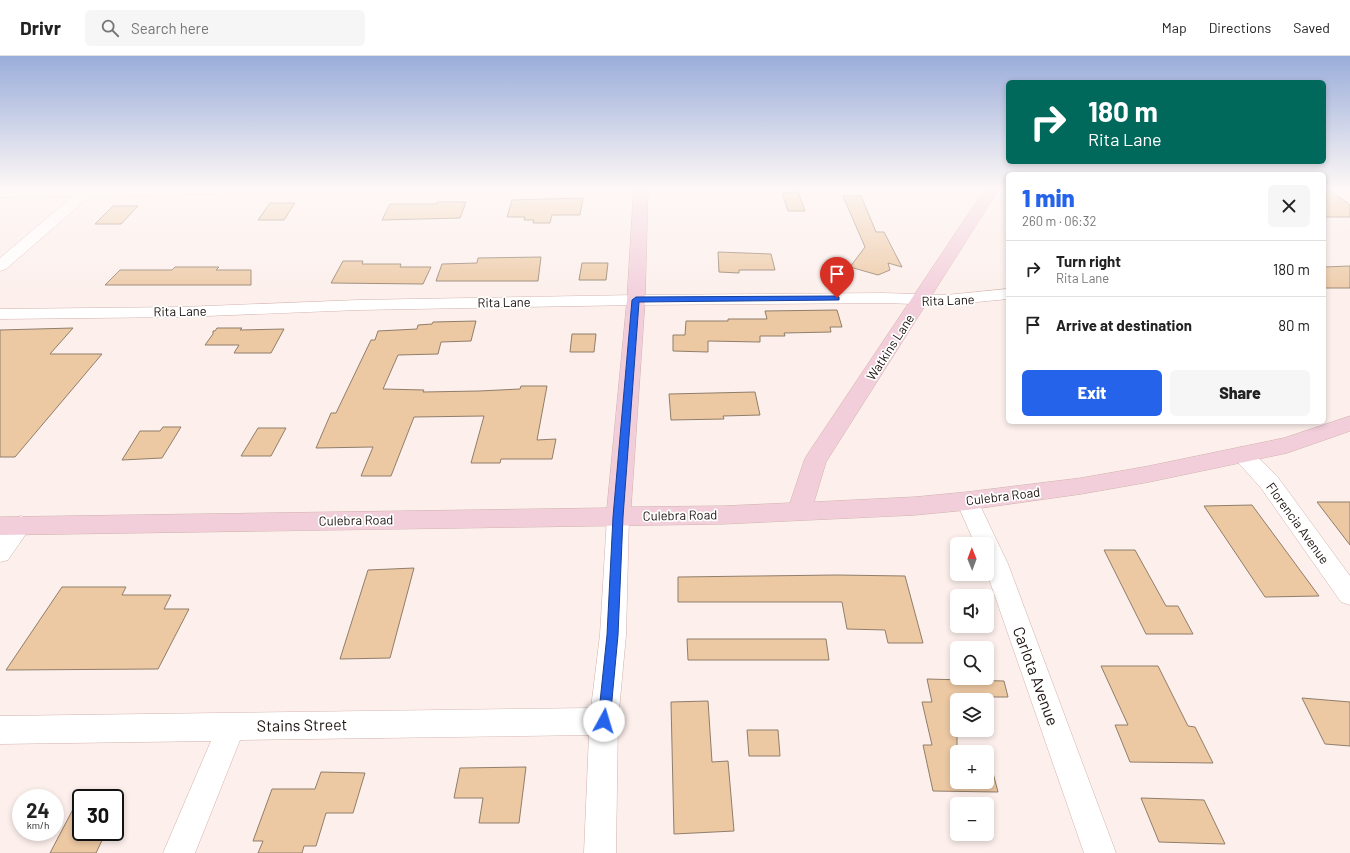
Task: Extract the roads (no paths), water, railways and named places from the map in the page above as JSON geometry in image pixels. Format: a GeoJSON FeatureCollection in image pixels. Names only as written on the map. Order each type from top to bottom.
{"type":"FeatureCollection","features":[{"type":"Feature","properties":{"kind":"street"},"geometry":{"type":"LineString","coordinates":[[0,266],[47,226]]}},
{"type":"Feature","properties":{"kind":"street"},"geometry":{"type":"LineString","coordinates":[[600,853],[604,721],[613,635],[618,517],[636,300],[639,226]]}},
{"type":"Feature","properties":{"kind":"street","name":"Watkins Lane"},"geometry":{"type":"LineString","coordinates":[[800,510],[815,460],[968,226]]}},
{"type":"Feature","properties":{"kind":"street","name":"Rita Lane"},"geometry":{"type":"LineString","coordinates":[[0,314],[182,312],[358,304],[636,300],[883,298],[920,301],[971,300],[1006,294]]}},
{"type":"Feature","properties":{"kind":"street","name":"Culebra Road"},"geometry":{"type":"LineString","coordinates":[[11,526],[723,515],[800,510],[915,506],[967,501],[1082,486],[1149,474],[1287,445],[1350,423]]}},
{"type":"Feature","properties":{"kind":"street","name":"Florencia Avenue"},"geometry":{"type":"LineString","coordinates":[[1242,454],[1269,482],[1350,595]]}},
{"type":"Feature","properties":{"kind":"street","name":"Carlota Avenue"},"geometry":{"type":"LineString","coordinates":[[967,501],[996,564],[1100,853]]}},
{"type":"Feature","properties":{"kind":"street"},"geometry":{"type":"LineString","coordinates":[[0,553],[11,526]]}},
{"type":"Feature","properties":{"kind":"street","name":"Stains Street"},"geometry":{"type":"LineString","coordinates":[[0,730],[604,721]]}},
{"type":"Feature","properties":{"kind":"street"},"geometry":{"type":"LineString","coordinates":[[179,853],[232,726]]}}]}
